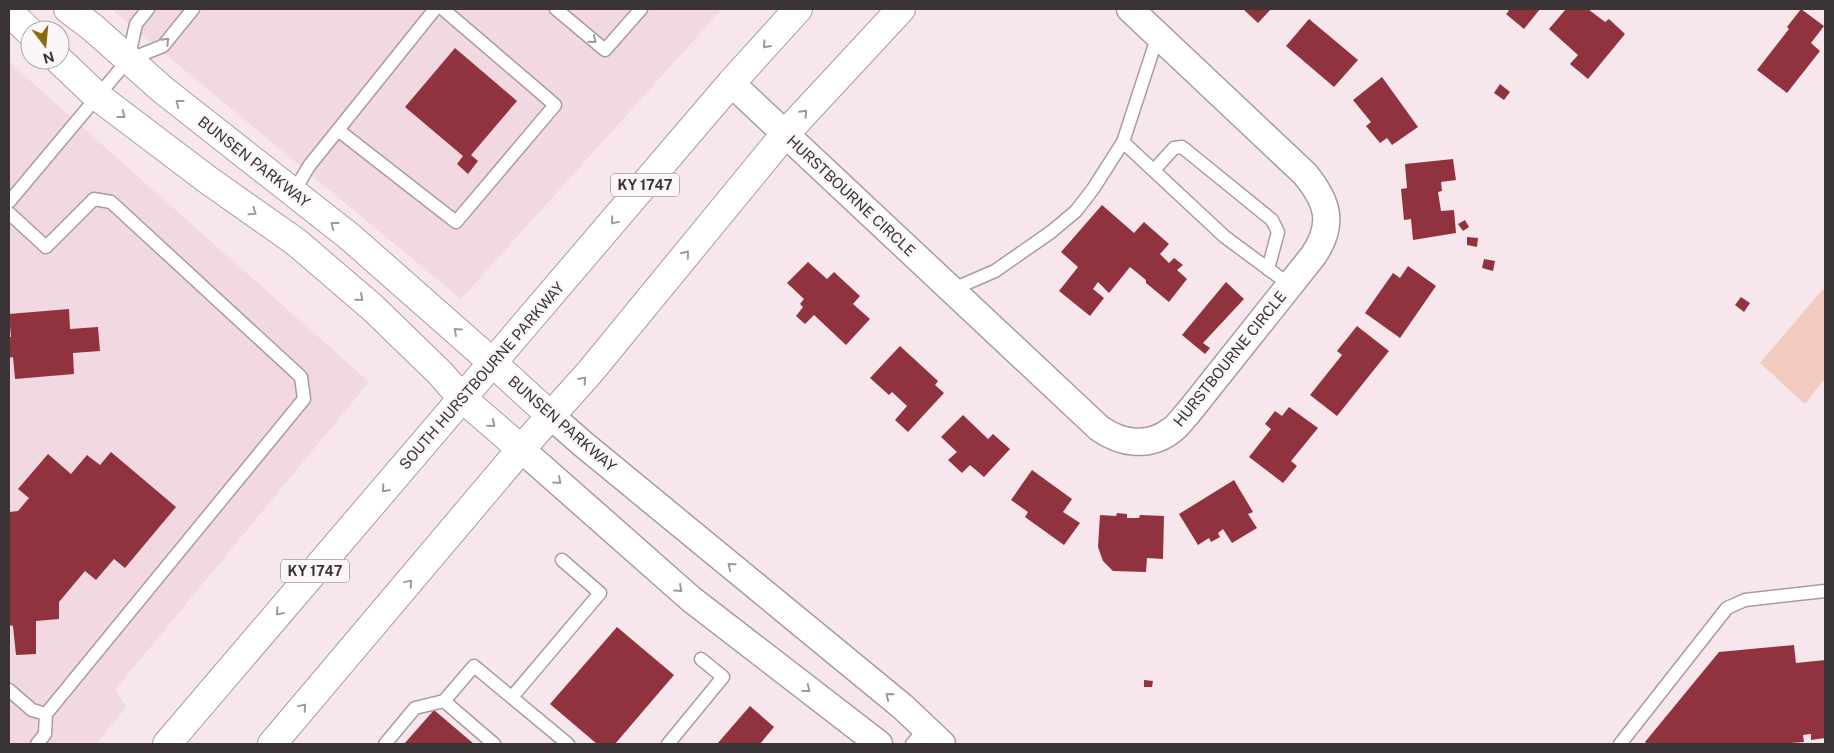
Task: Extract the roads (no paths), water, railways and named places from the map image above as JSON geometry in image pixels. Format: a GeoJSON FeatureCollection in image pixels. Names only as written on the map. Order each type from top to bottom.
{"type":"FeatureCollection","features":[{"type":"Feature","properties":{"kind":"main road","name":"BUNSEN PARKWAY"},"geometry":{"type":"LineString","coordinates":[[68,9],[92,27],[163,90],[350,237],[550,416]]}},
{"type":"Feature","properties":{"kind":"main road","name":"SOUTH HURSTBOURNE PARKWAY"},"geometry":{"type":"LineString","coordinates":[[168,744],[731,83],[798,9]]}},
{"type":"Feature","properties":{"kind":"main road"},"geometry":{"type":"LineString","coordinates":[[272,744],[521,449],[596,364],[785,134],[901,9]]}},
{"type":"Feature","properties":{"kind":"main road"},"geometry":{"type":"LineString","coordinates":[[9,12],[20,22]]}},
{"type":"Feature","properties":{"kind":"main road"},"geometry":{"type":"LineString","coordinates":[[70,70],[97,96],[208,180],[296,242],[372,308],[440,373],[462,398],[521,449]]}},
{"type":"Feature","properties":{"kind":"street","name":"HURSTBOURNE CIRCLE"},"geometry":{"type":"LineString","coordinates":[[731,83],[1099,428],[1110,437],[1134,443],[1153,439],[1172,430],[1188,413],[1320,245],[1326,228],[1326,207],[1318,189],[1305,174],[1130,9]]}},
{"type":"Feature","properties":{"kind":"street","name":"BUNSEN PARKWAY"},"geometry":{"type":"LineString","coordinates":[[550,416],[590,451],[903,707],[926,739]]}},
{"type":"Feature","properties":{"kind":"street"},"geometry":{"type":"LineString","coordinates":[[521,449],[691,599],[879,744]]}},
{"type":"Feature","properties":{"kind":"lane"},"geometry":{"type":"LineString","coordinates":[[128,60],[136,24],[148,9]]}},
{"type":"Feature","properties":{"kind":"lane"},"geometry":{"type":"LineString","coordinates":[[9,202],[128,60],[163,46],[193,9]]}},
{"type":"Feature","properties":{"kind":"lane"},"geometry":{"type":"LineString","coordinates":[[293,193],[309,166],[435,9]]}},
{"type":"Feature","properties":{"kind":"lane"},"geometry":{"type":"LineString","coordinates":[[338,130],[456,222],[555,105],[443,9]]}},
{"type":"Feature","properties":{"kind":"lane"},"geometry":{"type":"LineString","coordinates":[[556,9],[605,50],[641,9]]}},
{"type":"Feature","properties":{"kind":"lane"},"geometry":{"type":"LineString","coordinates":[[951,290],[995,271],[1044,238],[1076,211],[1093,190],[1123,142],[1158,35]]}},
{"type":"Feature","properties":{"kind":"lane"},"geometry":{"type":"LineString","coordinates":[[1123,142],[1226,237],[1290,285]]}},
{"type":"Feature","properties":{"kind":"lane"},"geometry":{"type":"LineString","coordinates":[[1154,170],[1174,148],[1182,146],[1272,220],[1278,232],[1268,269]]}},
{"type":"Feature","properties":{"kind":"lane"},"geometry":{"type":"LineString","coordinates":[[9,213],[46,247],[94,199],[110,202],[301,377],[304,399],[46,714],[45,734],[37,744]]}},
{"type":"Feature","properties":{"kind":"lane"},"geometry":{"type":"LineString","coordinates":[[512,697],[600,593],[562,560]]}},
{"type":"Feature","properties":{"kind":"lane"},"geometry":{"type":"LineString","coordinates":[[1620,744],[1727,608],[1745,600],[1825,591]]}},
{"type":"Feature","properties":{"kind":"lane"},"geometry":{"type":"LineString","coordinates":[[668,744],[723,678],[701,659]]}},
{"type":"Feature","properties":{"kind":"lane"},"geometry":{"type":"LineString","coordinates":[[385,744],[415,708],[444,701],[474,666],[568,744]]}},
{"type":"Feature","properties":{"kind":"lane"},"geometry":{"type":"LineString","coordinates":[[9,690],[32,710],[46,714]]}},
{"type":"Feature","properties":{"kind":"lane"},"geometry":{"type":"LineString","coordinates":[[444,701],[494,744]]}}]}
